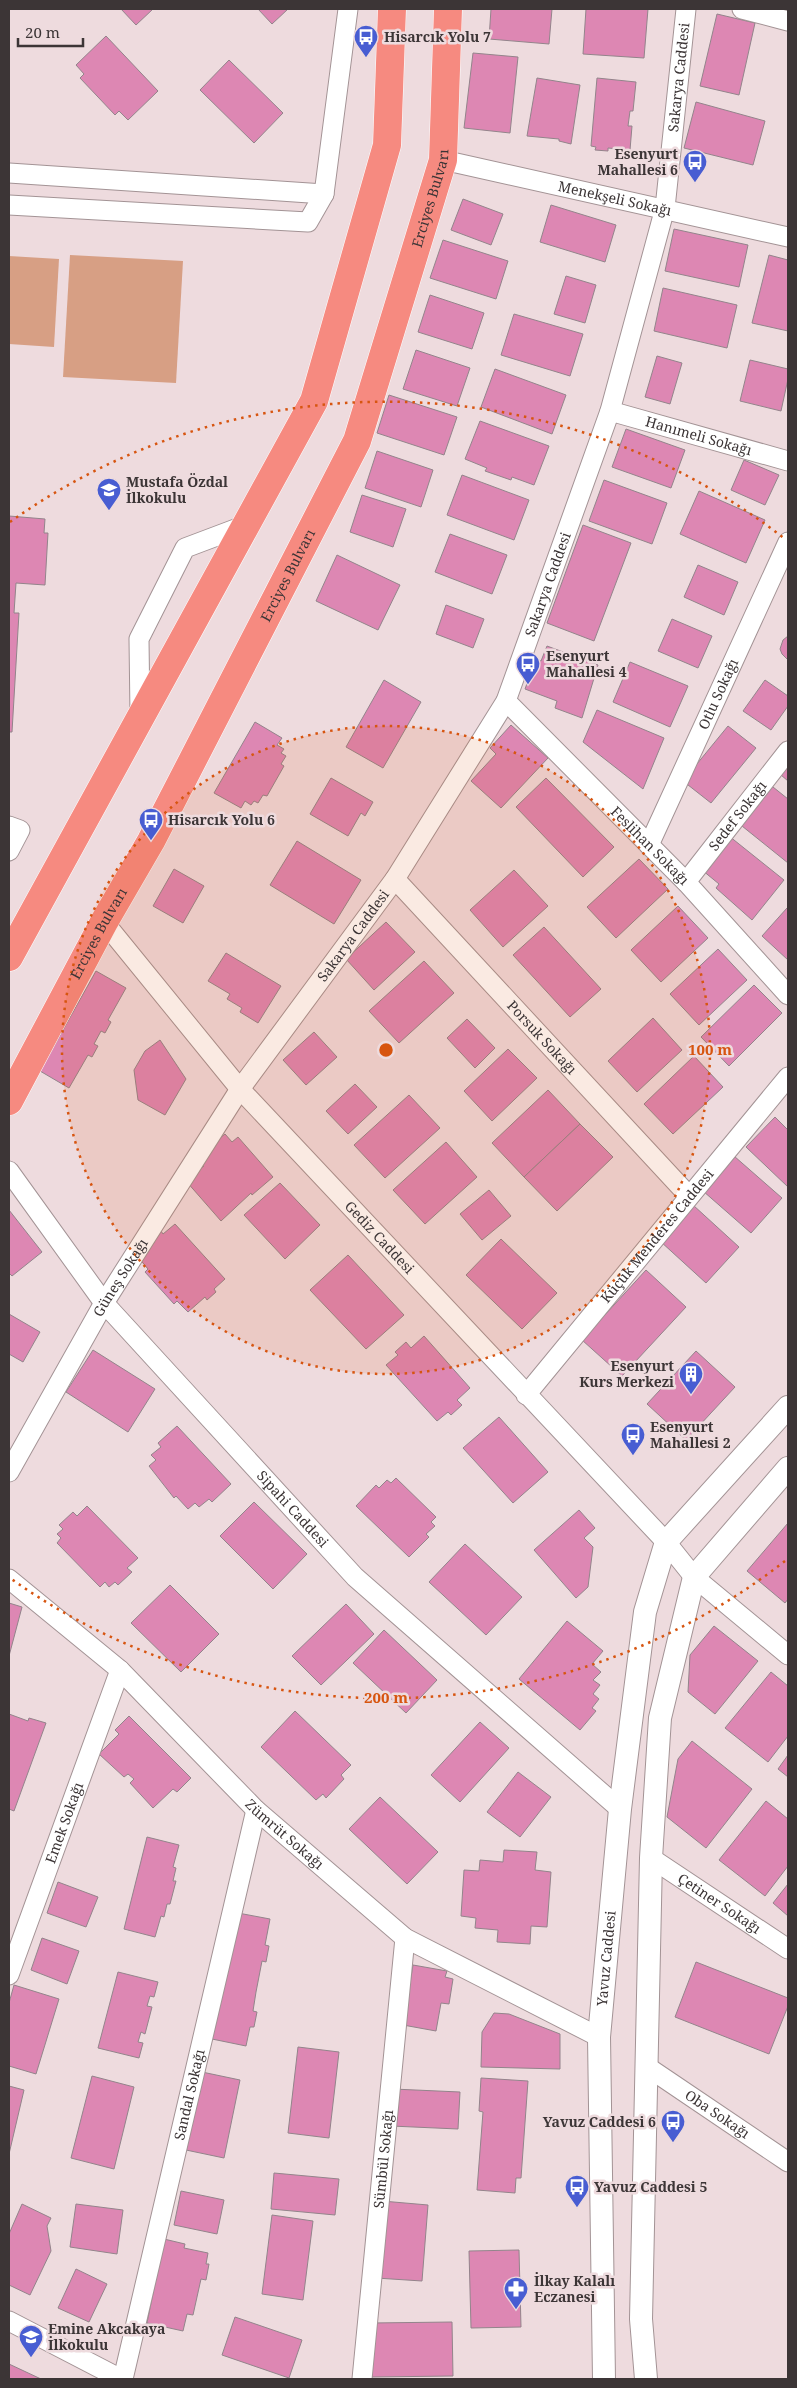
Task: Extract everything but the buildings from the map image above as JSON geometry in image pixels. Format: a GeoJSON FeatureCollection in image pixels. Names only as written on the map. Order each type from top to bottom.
{"type":"FeatureCollection","features":[{"type":"Feature","properties":{"kind":"highway"},"geometry":{"type":"LineString","coordinates":[[9,957],[314,401],[387,145],[392,9]]}},
{"type":"Feature","properties":{"kind":"highway","name":"Erciyes Bulvarı"},"geometry":{"type":"LineString","coordinates":[[9,1102],[104,922],[151,841],[357,441],[443,160],[448,9]]}},
{"type":"Feature","properties":{"kind":"street"},"geometry":{"type":"LineString","coordinates":[[9,205],[308,222],[324,194],[348,9]]}},
{"type":"Feature","properties":{"kind":"street","name":"Sakarya Caddesi"},"geometry":{"type":"LineString","coordinates":[[240,1089],[394,878],[506,701],[610,411],[664,208],[686,9]]}},
{"type":"Feature","properties":{"kind":"street"},"geometry":{"type":"LineString","coordinates":[[742,9],[788,21]]}},
{"type":"Feature","properties":{"kind":"street","name":"Menekşeli Sokağı"},"geometry":{"type":"LineString","coordinates":[[443,160],[788,237]]}},
{"type":"Feature","properties":{"kind":"street"},"geometry":{"type":"LineString","coordinates":[[9,173],[324,194]]}},
{"type":"Feature","properties":{"kind":"street","name":"Hanımeli Sokağı"},"geometry":{"type":"LineString","coordinates":[[610,411],[788,461]]}},
{"type":"Feature","properties":{"kind":"street"},"geometry":{"type":"LineString","coordinates":[[140,719],[139,639],[185,548],[246,525]]}},
{"type":"Feature","properties":{"kind":"street","name":"Otlu Sokağı"},"geometry":{"type":"LineString","coordinates":[[649,845],[788,542]]}},
{"type":"Feature","properties":{"kind":"street","name":"Feslihan Sokağı"},"geometry":{"type":"LineString","coordinates":[[506,701],[686,882],[788,995]]}},
{"type":"Feature","properties":{"kind":"street","name":"Sedef Sokağı"},"geometry":{"type":"LineString","coordinates":[[686,882],[788,751]]}},
{"type":"Feature","properties":{"kind":"street"},"geometry":{"type":"LineString","coordinates":[[9,826],[20,830],[9,851]]}},
{"type":"Feature","properties":{"kind":"street","name":"Porsuk Sokağı"},"geometry":{"type":"LineString","coordinates":[[394,878],[689,1196]]}},
{"type":"Feature","properties":{"kind":"street","name":"Gediz Caddesi"},"geometry":{"type":"LineString","coordinates":[[104,922],[240,1089],[666,1542],[694,1578],[788,1655]]}},
{"type":"Feature","properties":{"kind":"street","name":"Küçük Menderes Caddesi"},"geometry":{"type":"LineString","coordinates":[[526,1395],[788,1076]]}},
{"type":"Feature","properties":{"kind":"street","name":"Güneş Sokağı"},"geometry":{"type":"LineString","coordinates":[[9,1472],[104,1303],[240,1089]]}},
{"type":"Feature","properties":{"kind":"street","name":"Sipahi Caddesi"},"geometry":{"type":"LineString","coordinates":[[9,1171],[104,1303],[355,1577],[620,1809]]}},
{"type":"Feature","properties":{"kind":"street"},"geometry":{"type":"LineString","coordinates":[[666,1542],[788,1407]]}},
{"type":"Feature","properties":{"kind":"street"},"geometry":{"type":"LineString","coordinates":[[646,2379],[641,2319],[650,1858],[660,1718],[694,1578],[788,1468]]}},
{"type":"Feature","properties":{"kind":"street","name":"Yavuz Caddesi"},"geometry":{"type":"LineString","coordinates":[[604,2379],[599,2037],[620,1809],[645,1612],[666,1542]]}},
{"type":"Feature","properties":{"kind":"street","name":"Zümrüt Sokağı"},"geometry":{"type":"LineString","coordinates":[[9,1579],[120,1670],[256,1810],[405,1938],[599,2037]]}},
{"type":"Feature","properties":{"kind":"street","name":"Emek Sokağı"},"geometry":{"type":"LineString","coordinates":[[9,1975],[120,1670]]}},
{"type":"Feature","properties":{"kind":"street","name":"Sandal Sokağı"},"geometry":{"type":"LineString","coordinates":[[122,2379],[256,1810]]}},
{"type":"Feature","properties":{"kind":"street","name":"Çetiner Sokağı"},"geometry":{"type":"LineString","coordinates":[[650,1858],[788,1949]]}},
{"type":"Feature","properties":{"kind":"street","name":"Sümbül Sokağı"},"geometry":{"type":"LineString","coordinates":[[362,2379],[405,1938]]}},
{"type":"Feature","properties":{"kind":"street","name":"Oba Sokağı"},"geometry":{"type":"LineString","coordinates":[[646,2066],[788,2162]]}},
{"type":"Feature","properties":{"kind":"street"},"geometry":{"type":"LineString","coordinates":[[9,2321],[122,2379]]}},
{"type":"Feature","properties":{"kind":"shaded area"},"geometry":{"type":"Polygon","coordinates":[[[70,255],[183,261],[176,383],[63,377],[70,255]]]}},
{"type":"Feature","properties":{"kind":"shaded area"},"geometry":{"type":"Polygon","coordinates":[[[9,256],[59,259],[54,347],[9,344],[9,256]]]}},
{"type":"Feature","properties":{"kind":"place","name":"Hisarcık Yolu 7"},"geometry":{"type":"Point","coordinates":[366,58]}},
{"type":"Feature","properties":{"kind":"place","name":"Esenyurt Mahallesi 6"},"geometry":{"type":"Point","coordinates":[695,183]}},
{"type":"Feature","properties":{"kind":"place","name":"Mustafa Özdal İlkokulu"},"geometry":{"type":"Point","coordinates":[109,511]}},
{"type":"Feature","properties":{"kind":"place","name":"Esenyurt Mahallesi 4"},"geometry":{"type":"Point","coordinates":[528,685]}},
{"type":"Feature","properties":{"kind":"place","name":"Hisarcık Yolu 6"},"geometry":{"type":"Point","coordinates":[151,841]}},
{"type":"Feature","properties":{"kind":"place","name":"Esenyurt Kurs Merkezi"},"geometry":{"type":"Point","coordinates":[691,1395]}},
{"type":"Feature","properties":{"kind":"place","name":"Esenyurt Mahallesi 2"},"geometry":{"type":"Point","coordinates":[633,1456]}},
{"type":"Feature","properties":{"kind":"place","name":"Yavuz Caddesi 6"},"geometry":{"type":"Point","coordinates":[673,2143]}},
{"type":"Feature","properties":{"kind":"place","name":"Yavuz Caddesi 5"},"geometry":{"type":"Point","coordinates":[577,2208]}},
{"type":"Feature","properties":{"kind":"place","name":"İlkay Kalalı Eczanesi"},"geometry":{"type":"Point","coordinates":[516,2310]}},
{"type":"Feature","properties":{"kind":"place","name":"Emine Akcakaya İlkokulu"},"geometry":{"type":"Point","coordinates":[31,2358]}}]}
